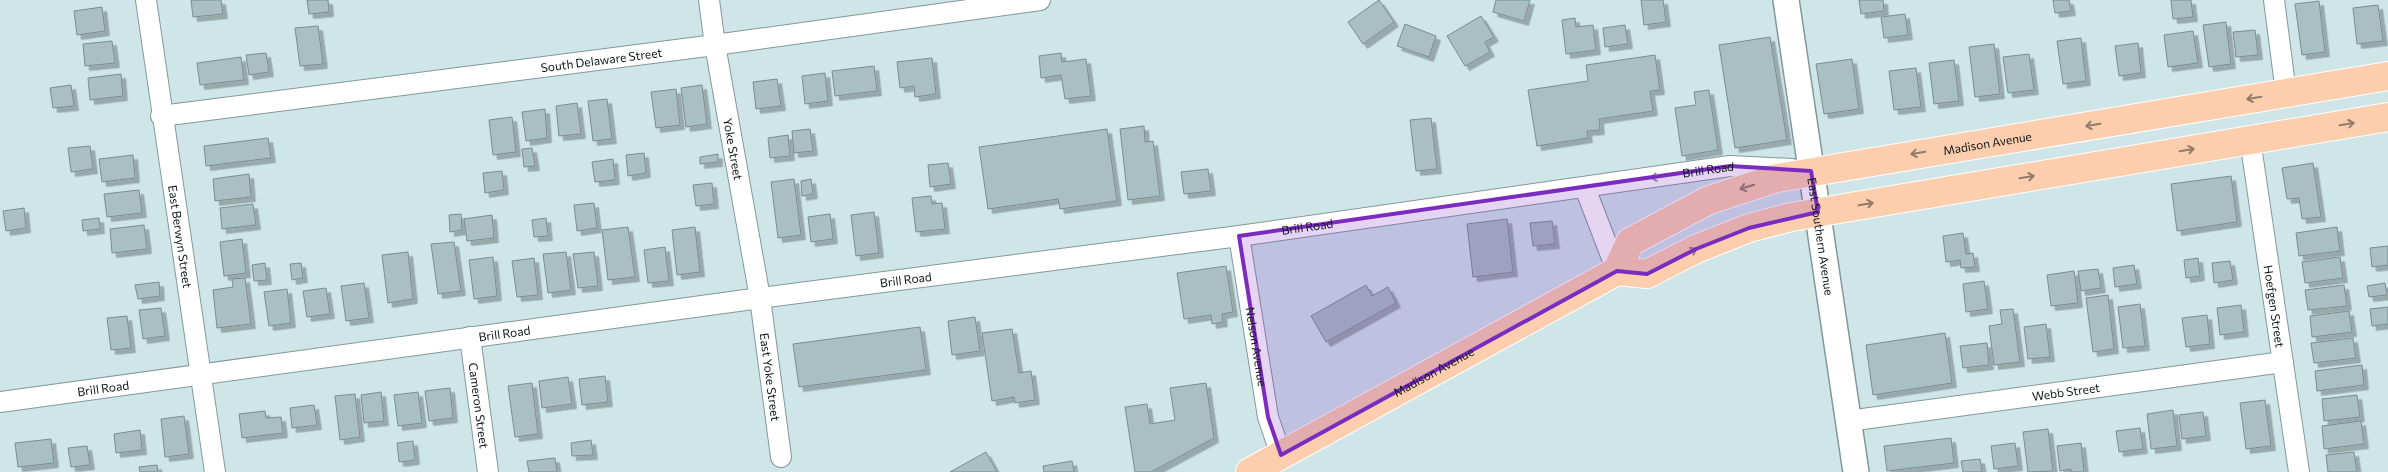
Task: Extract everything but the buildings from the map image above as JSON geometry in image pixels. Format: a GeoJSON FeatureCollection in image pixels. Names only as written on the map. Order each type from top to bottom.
{"type":"FeatureCollection","features":[{"type":"Feature","properties":{"kind":"main road","name":"Madison Avenue"},"geometry":{"type":"LineString","coordinates":[[1250,472],[1617,271],[1630,242],[1709,200],[1740,188],[1811,171],[2388,76]]}},
{"type":"Feature","properties":{"kind":"main road"},"geometry":{"type":"LineString","coordinates":[[1617,271],[1646,274],[1696,249],[1749,228],[1818,212],[2388,117]]}},
{"type":"Feature","properties":{"kind":"street","name":"East Berwyn Street"},"geometry":{"type":"LineString","coordinates":[[146,0],[161,116],[215,472]]}},
{"type":"Feature","properties":{"kind":"street","name":"Yoke Street"},"geometry":{"type":"LineString","coordinates":[[709,0],[715,45],[760,298]]}},
{"type":"Feature","properties":{"kind":"street","name":"South Delaware Street"},"geometry":{"type":"LineString","coordinates":[[161,116],[715,45],[1040,0]]}},
{"type":"Feature","properties":{"kind":"street","name":"East Southern Avenue"},"geometry":{"type":"LineString","coordinates":[[1786,0],[1856,472]]}},
{"type":"Feature","properties":{"kind":"street"},"geometry":{"type":"LineString","coordinates":[[2274,0],[2286,93]]}},
{"type":"Feature","properties":{"kind":"street","name":"Hoefgen Street"},"geometry":{"type":"LineString","coordinates":[[2250,139],[2299,472]]}},
{"type":"Feature","properties":{"kind":"street","name":"Brill Road"},"geometry":{"type":"LineString","coordinates":[[0,402],[760,298],[1239,236],[1730,166],[1811,171]]}},
{"type":"Feature","properties":{"kind":"street"},"geometry":{"type":"LineString","coordinates":[[1584,188],[1617,271]]}},
{"type":"Feature","properties":{"kind":"street","name":"Nelson Avenue"},"geometry":{"type":"LineString","coordinates":[[1239,236],[1268,417],[1281,455]]}},
{"type":"Feature","properties":{"kind":"street","name":"East Yoke Street"},"geometry":{"type":"LineString","coordinates":[[760,298],[781,457]]}},
{"type":"Feature","properties":{"kind":"street","name":"Cameron Street"},"geometry":{"type":"LineString","coordinates":[[470,338],[488,472]]}},
{"type":"Feature","properties":{"kind":"street","name":"Webb Street"},"geometry":{"type":"LineString","coordinates":[[1848,421],[2283,362]]}},
{"type":"Feature","properties":{"kind":"highlighted area"},"geometry":{"type":"Polygon","coordinates":[[[1730,166],[1811,171],[1818,212],[1749,228],[1696,249],[1647,274],[1617,271],[1281,455],[1268,417],[1239,236],[1730,166]]]}}]}
